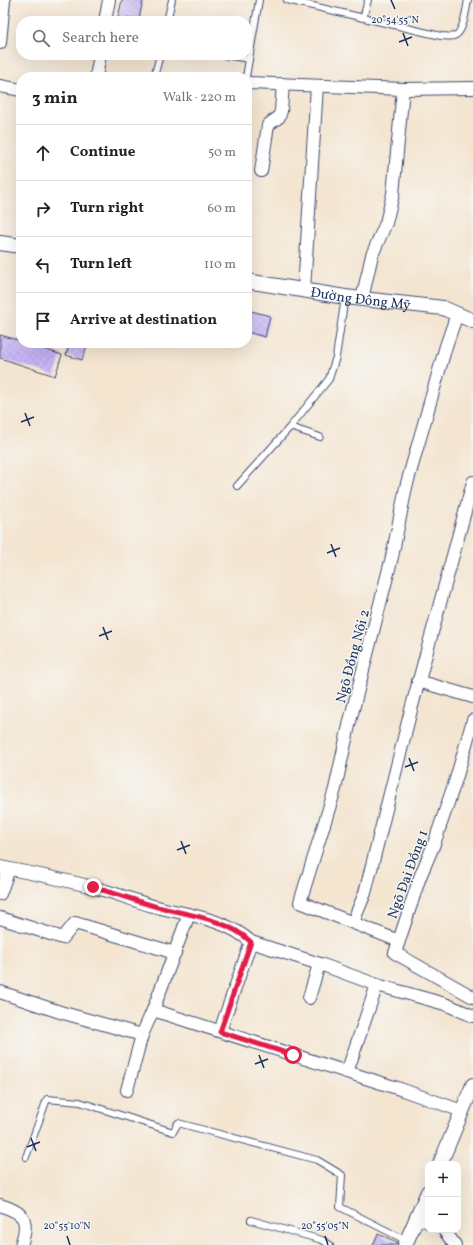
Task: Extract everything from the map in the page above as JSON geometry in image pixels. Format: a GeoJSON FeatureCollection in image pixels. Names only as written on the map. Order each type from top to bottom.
{"type":"FeatureCollection","features":[{"type":"Feature","properties":{"kind":"street"},"geometry":{"type":"LineString","coordinates":[[0,43],[4,0]]}},
{"type":"Feature","properties":{"kind":"street"},"geometry":{"type":"LineString","coordinates":[[106,16],[109,0]]}},
{"type":"Feature","properties":{"kind":"street"},"geometry":{"type":"LineString","coordinates":[[97,72],[99,60]]}},
{"type":"Feature","properties":{"kind":"street"},"geometry":{"type":"LineString","coordinates":[[252,83],[403,89],[473,88]]}},
{"type":"Feature","properties":{"kind":"street"},"geometry":{"type":"LineString","coordinates":[[261,171],[268,125],[279,117],[281,111],[283,84]]}},
{"type":"Feature","properties":{"kind":"street"},"geometry":{"type":"LineString","coordinates":[[0,86],[16,89]]}},
{"type":"Feature","properties":{"kind":"street"},"geometry":{"type":"LineString","coordinates":[[304,290],[317,86]]}},
{"type":"Feature","properties":{"kind":"street"},"geometry":{"type":"LineString","coordinates":[[362,299],[372,255],[386,223],[393,194],[403,89]]}},
{"type":"Feature","properties":{"kind":"street"},"geometry":{"type":"LineString","coordinates":[[0,243],[16,245]]}},
{"type":"Feature","properties":{"kind":"street","name":"Đường Đông Mỹ"},"geometry":{"type":"LineString","coordinates":[[252,282],[345,297],[443,308],[468,318]]}},
{"type":"Feature","properties":{"kind":"street","name":"Ngõ Đồng Nội 2"},"geometry":{"type":"LineString","coordinates":[[399,941],[300,902],[335,789],[350,721],[392,557],[406,487],[446,346],[468,318]]}},
{"type":"Feature","properties":{"kind":"street"},"geometry":{"type":"LineString","coordinates":[[353,922],[365,893],[418,681],[473,482]]}},
{"type":"Feature","properties":{"kind":"street"},"geometry":{"type":"LineString","coordinates":[[418,681],[473,697]]}},
{"type":"Feature","properties":{"kind":"street","name":"Ngõ Đại Đồng 1"},"geometry":{"type":"LineString","coordinates":[[473,720],[456,779],[434,844],[420,877],[395,953],[473,997]]}},
{"type":"Feature","properties":{"kind":"street"},"geometry":{"type":"LineString","coordinates":[[0,894],[4,868],[93,887],[154,906],[189,914],[233,929],[244,935],[251,942],[377,985],[445,1004],[473,1016]]}},
{"type":"Feature","properties":{"kind":"street"},"geometry":{"type":"LineString","coordinates":[[127,1090],[142,1035],[153,1010],[189,914]]}},
{"type":"Feature","properties":{"kind":"street"},"geometry":{"type":"LineString","coordinates":[[0,918],[62,938],[75,923],[175,953]]}},
{"type":"Feature","properties":{"kind":"street"},"geometry":{"type":"LineString","coordinates":[[220,1032],[251,942]]}},
{"type":"Feature","properties":{"kind":"street"},"geometry":{"type":"LineString","coordinates":[[309,998],[319,964]]}},
{"type":"Feature","properties":{"kind":"street"},"geometry":{"type":"LineString","coordinates":[[347,1072],[377,985]]}},
{"type":"Feature","properties":{"kind":"street"},"geometry":{"type":"LineString","coordinates":[[0,992],[60,1012],[142,1035]]}},
{"type":"Feature","properties":{"kind":"street"},"geometry":{"type":"LineString","coordinates":[[153,1010],[347,1072],[462,1111]]}},
{"type":"Feature","properties":{"kind":"street"},"geometry":{"type":"LineString","coordinates":[[441,1161],[473,1086]]}},
{"type":"Feature","properties":{"kind":"street"},"geometry":{"type":"LineString","coordinates":[[406,1243],[423,1219],[427,1197]]}},
{"type":"Feature","properties":{"kind":"street"},"geometry":{"type":"LineString","coordinates":[[0,1205],[18,1212],[23,1217],[26,1229],[21,1245]]}},
{"type":"Feature","properties":{"kind":"street"},"geometry":{"type":"LineString","coordinates":[[446,1233],[455,1245]]}},
{"type":"Feature","properties":{"kind":"lane"},"geometry":{"type":"LineString","coordinates":[[168,16],[172,0]]}},
{"type":"Feature","properties":{"kind":"lane"},"geometry":{"type":"LineString","coordinates":[[252,41],[259,0]]}},
{"type":"Feature","properties":{"kind":"lane"},"geometry":{"type":"LineString","coordinates":[[287,0],[441,36],[454,36],[459,32],[463,25],[468,0]]}},
{"type":"Feature","properties":{"kind":"lane"},"geometry":{"type":"LineString","coordinates":[[363,18],[368,0]]}},
{"type":"Feature","properties":{"kind":"lane"},"geometry":{"type":"LineString","coordinates":[[155,72],[159,60]]}},
{"type":"Feature","properties":{"kind":"lane"},"geometry":{"type":"LineString","coordinates":[[247,72],[249,60]]}},
{"type":"Feature","properties":{"kind":"lane"},"geometry":{"type":"LineString","coordinates":[[237,486],[329,379],[336,357],[345,297]]}},
{"type":"Feature","properties":{"kind":"lane"},"geometry":{"type":"LineString","coordinates":[[290,426],[320,437]]}},
{"type":"Feature","properties":{"kind":"lane"},"geometry":{"type":"LineString","coordinates":[[26,1157],[47,1099],[80,1102],[173,1132],[178,1123],[317,1160],[342,1174],[340,1207],[406,1243]]}},
{"type":"Feature","properties":{"kind":"lane"},"geometry":{"type":"LineString","coordinates":[[251,1220],[322,1240],[330,1245]]}},
{"type":"Feature","properties":{"kind":"building"},"geometry":{"type":"Polygon","coordinates":[[[122,0],[143,0],[140,16],[118,16],[122,0]]]}},
{"type":"Feature","properties":{"kind":"building"},"geometry":{"type":"Polygon","coordinates":[[[252,311],[270,316],[265,337],[252,333],[252,311]]]}},
{"type":"Feature","properties":{"kind":"building"},"geometry":{"type":"Polygon","coordinates":[[[0,335],[16,340],[16,348],[41,348],[62,355],[55,376],[0,358],[0,335]]]}},
{"type":"Feature","properties":{"kind":"building"},"geometry":{"type":"Polygon","coordinates":[[[68,348],[86,348],[82,360],[66,355],[68,348]]]}},
{"type":"Feature","properties":{"kind":"building"},"geometry":{"type":"Polygon","coordinates":[[[378,1234],[397,1242],[397,1245],[373,1245],[378,1234]]]}},
{"type":"Feature","properties":{"kind":"route"},"geometry":{"type":"LineString","coordinates":[[93,887],[154,906],[219,923],[244,935],[251,942],[220,1032],[293,1055]]}}]}
